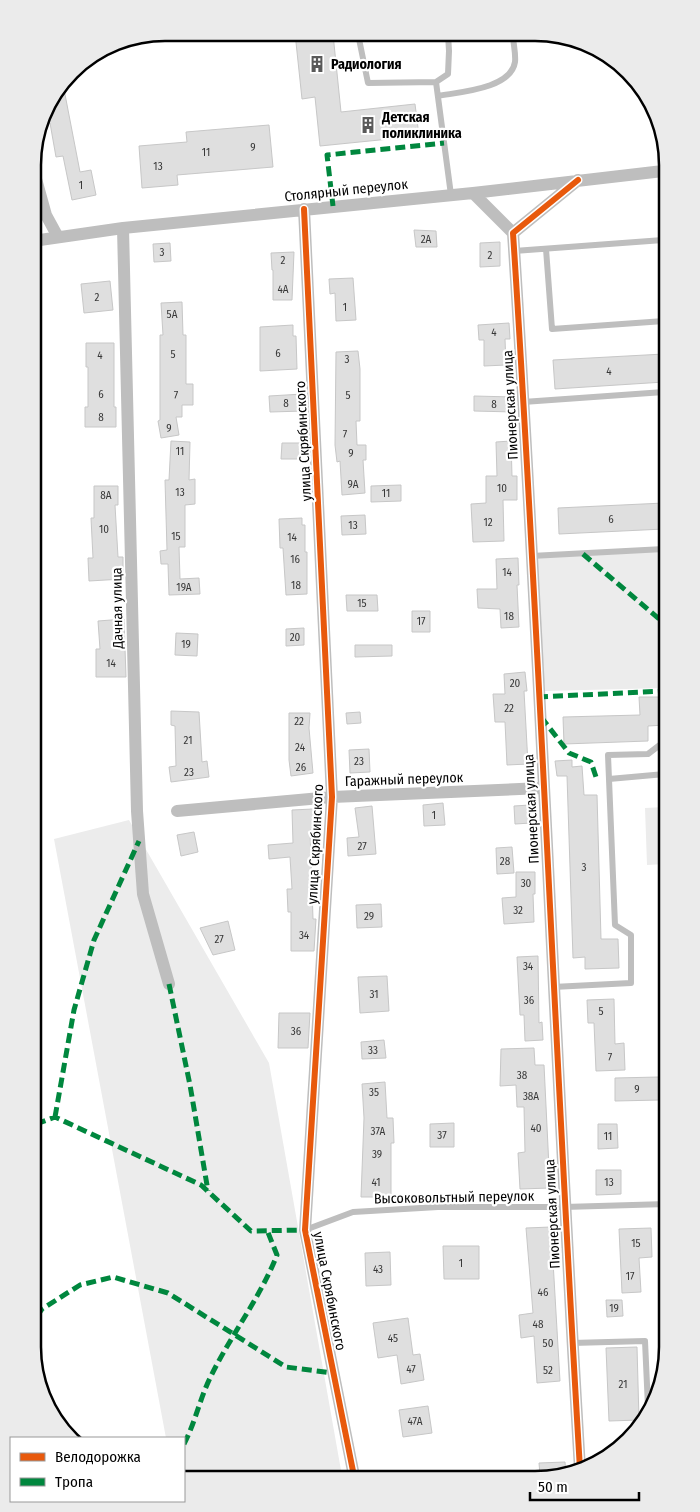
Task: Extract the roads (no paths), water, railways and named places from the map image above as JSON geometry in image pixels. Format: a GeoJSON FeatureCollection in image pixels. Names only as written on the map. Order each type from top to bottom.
{"type":"FeatureCollection","features":[{"type":"Feature","properties":{"kind":"street","name":"Столярный переулок"},"geometry":{"type":"LineString","coordinates":[[42,240],[123,228],[473,193],[659,171]]}},
{"type":"Feature","properties":{"kind":"street"},"geometry":{"type":"LineString","coordinates":[[473,193],[513,232],[578,180]]}},
{"type":"Feature","properties":{"kind":"street"},"geometry":{"type":"LineString","coordinates":[[42,200],[46,215],[58,237]]}},
{"type":"Feature","properties":{"kind":"street","name":"улица Скрябинского"},"geometry":{"type":"LineString","coordinates":[[304,209],[332,797],[305,1230],[353,1471]]}},
{"type":"Feature","properties":{"kind":"street","name":"Дачная улица"},"geometry":{"type":"LineString","coordinates":[[123,228],[137,811],[144,894],[169,984]]}},
{"type":"Feature","properties":{"kind":"street","name":"Пионерская улица"},"geometry":{"type":"LineString","coordinates":[[513,232],[564,1207],[580,1462]]}},
{"type":"Feature","properties":{"kind":"street","name":"Гаражный переулок"},"geometry":{"type":"LineString","coordinates":[[177,811],[332,797],[543,788]]}},
{"type":"Feature","properties":{"kind":"lane"},"geometry":{"type":"LineString","coordinates":[[360,41],[368,83],[436,82],[448,74],[448,41]]}},
{"type":"Feature","properties":{"kind":"lane"},"geometry":{"type":"LineString","coordinates":[[438,96],[485,88],[506,77],[515,63],[513,41]]}},
{"type":"Feature","properties":{"kind":"lane"},"geometry":{"type":"LineString","coordinates":[[436,82],[451,195]]}},
{"type":"Feature","properties":{"kind":"lane"},"geometry":{"type":"LineString","coordinates":[[514,251],[659,240]]}},
{"type":"Feature","properties":{"kind":"lane"},"geometry":{"type":"LineString","coordinates":[[546,248],[552,329],[659,321]]}},
{"type":"Feature","properties":{"kind":"lane"},"geometry":{"type":"LineString","coordinates":[[522,402],[659,392]]}},
{"type":"Feature","properties":{"kind":"lane"},"geometry":{"type":"LineString","coordinates":[[531,556],[659,549]]}},
{"type":"Feature","properties":{"kind":"lane"},"geometry":{"type":"LineString","coordinates":[[553,988],[631,983],[631,935],[615,925],[608,755],[648,754],[659,746]]}},
{"type":"Feature","properties":{"kind":"lane"},"geometry":{"type":"LineString","coordinates":[[609,779],[658,775]]}},
{"type":"Feature","properties":{"kind":"lane","name":"Высоковольтный переулок"},"geometry":{"type":"LineString","coordinates":[[305,1230],[353,1212],[438,1208],[658,1204]]}},
{"type":"Feature","properties":{"kind":"lane"},"geometry":{"type":"LineString","coordinates":[[572,1343],[644,1341],[647,1399]]}},
{"type":"Feature","properties":{"kind":"place","name":"Радиология"},"geometry":{"type":"Point","coordinates":[317,64]}},
{"type":"Feature","properties":{"kind":"place","name":"Детская поликлиника"},"geometry":{"type":"Point","coordinates":[368,125]}}]}
